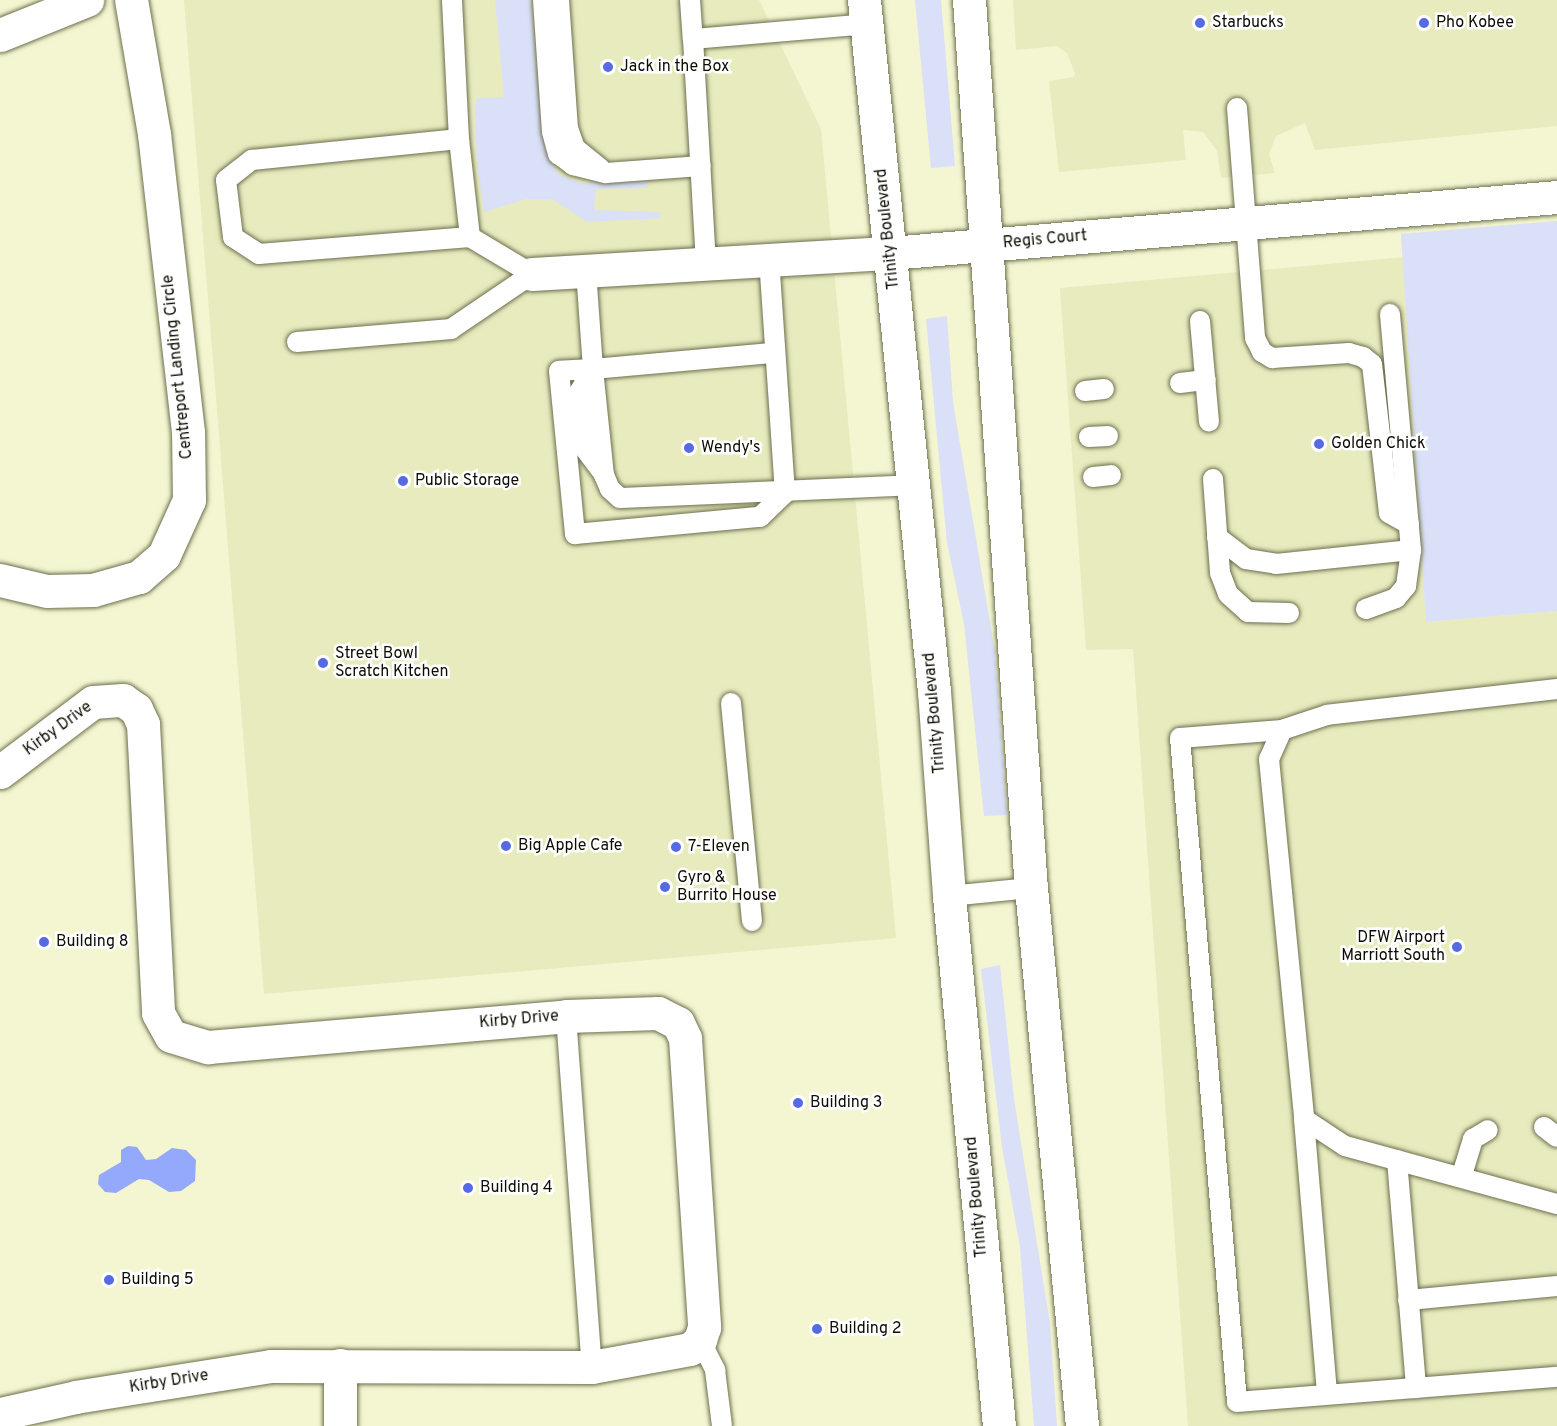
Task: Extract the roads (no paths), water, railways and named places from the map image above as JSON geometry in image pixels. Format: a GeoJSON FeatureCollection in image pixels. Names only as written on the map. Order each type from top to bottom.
{"type":"FeatureCollection","features":[{"type":"Feature","properties":{"kind":"street"},"geometry":{"type":"LineString","coordinates":[[0,34],[87,0]]}},
{"type":"Feature","properties":{"kind":"street","name":"Centreport Landing Circle"},"geometry":{"type":"LineString","coordinates":[[0,580],[47,591],[93,590],[140,577],[164,555],[189,500],[188,432],[154,134],[131,0]]}},
{"type":"Feature","properties":{"kind":"street"},"geometry":{"type":"LineString","coordinates":[[969,0],[1031,888],[1082,1426]]}},
{"type":"Feature","properties":{"kind":"street","name":"Trinity Boulevard"},"geometry":{"type":"LineString","coordinates":[[866,12],[913,485],[948,896],[999,1426]]}},
{"type":"Feature","properties":{"kind":"street","name":"Regis Court"},"geometry":{"type":"LineString","coordinates":[[532,274],[890,253],[1557,198]]}},
{"type":"Feature","properties":{"kind":"street","name":"Kirby Drive"},"geometry":{"type":"LineString","coordinates":[[0,772],[93,702],[123,700],[136,709],[143,724],[158,1013],[171,1036],[208,1047],[566,1016],[658,1013],[678,1023],[685,1038],[704,1327],[700,1340],[690,1349],[665,1356],[592,1367],[271,1366],[76,1397],[0,1414]]}},
{"type":"Feature","properties":{"kind":"street"},"geometry":{"type":"LineString","coordinates":[[340,1365],[340,1426]]}},
{"type":"Feature","properties":{"kind":"lane"},"geometry":{"type":"LineString","coordinates":[[452,0],[459,139],[470,237]]}},
{"type":"Feature","properties":{"kind":"lane"},"geometry":{"type":"LineString","coordinates":[[543,0],[552,132],[558,154],[573,165],[606,173],[701,166]]}},
{"type":"Feature","properties":{"kind":"lane"},"geometry":{"type":"LineString","coordinates":[[559,0],[568,128],[575,148],[606,173]]}},
{"type":"Feature","properties":{"kind":"lane"},"geometry":{"type":"LineString","coordinates":[[690,0],[706,264]]}},
{"type":"Feature","properties":{"kind":"lane"},"geometry":{"type":"LineString","coordinates":[[693,39],[866,12]]}},
{"type":"Feature","properties":{"kind":"lane"},"geometry":{"type":"LineString","coordinates":[[1237,108],[1252,320],[1262,352],[1272,358],[1349,353],[1363,357],[1371,364],[1389,513],[1409,524]]}},
{"type":"Feature","properties":{"kind":"lane"},"geometry":{"type":"LineString","coordinates":[[297,342],[452,329],[532,274],[470,237],[259,254],[233,237],[226,180],[252,160],[459,139]]}},
{"type":"Feature","properties":{"kind":"lane"},"geometry":{"type":"LineString","coordinates":[[769,260],[785,493]]}},
{"type":"Feature","properties":{"kind":"lane"},"geometry":{"type":"LineString","coordinates":[[586,271],[604,475],[610,489],[630,500],[762,489],[785,493],[913,485]]}},
{"type":"Feature","properties":{"kind":"lane"},"geometry":{"type":"LineString","coordinates":[[1366,609],[1396,598],[1406,586],[1411,550],[1390,314]]}},
{"type":"Feature","properties":{"kind":"lane"},"geometry":{"type":"LineString","coordinates":[[1200,321],[1209,422]]}},
{"type":"Feature","properties":{"kind":"lane"},"geometry":{"type":"LineString","coordinates":[[774,353],[559,371],[575,534],[760,517],[785,493]]}},
{"type":"Feature","properties":{"kind":"lane"},"geometry":{"type":"LineString","coordinates":[[1180,382],[1206,380]]}},
{"type":"Feature","properties":{"kind":"lane"},"geometry":{"type":"LineString","coordinates":[[1213,479],[1220,573],[1228,594],[1237,605],[1248,612],[1288,613]]}},
{"type":"Feature","properties":{"kind":"lane"},"geometry":{"type":"LineString","coordinates":[[1216,537],[1246,560],[1276,564],[1411,550]]}},
{"type":"Feature","properties":{"kind":"lane"},"geometry":{"type":"LineString","coordinates":[[1557,688],[1327,715],[1282,730],[1180,738],[1237,1402],[1557,1377]]}},
{"type":"Feature","properties":{"kind":"lane"},"geometry":{"type":"LineString","coordinates":[[731,703],[752,921]]}},
{"type":"Feature","properties":{"kind":"lane"},"geometry":{"type":"LineString","coordinates":[[1282,730],[1269,759],[1304,1119],[1327,1394]]}},
{"type":"Feature","properties":{"kind":"lane"},"geometry":{"type":"LineString","coordinates":[[948,896],[1031,888]]}},
{"type":"Feature","properties":{"kind":"lane"},"geometry":{"type":"LineString","coordinates":[[566,1016],[592,1367]]}},
{"type":"Feature","properties":{"kind":"lane"},"geometry":{"type":"LineString","coordinates":[[1304,1119],[1345,1146],[1461,1175],[1557,1204]]}},
{"type":"Feature","properties":{"kind":"lane"},"geometry":{"type":"LineString","coordinates":[[1461,1175],[1473,1139],[1488,1130]]}},
{"type":"Feature","properties":{"kind":"lane"},"geometry":{"type":"LineString","coordinates":[[1397,1160],[1416,1388]]}},
{"type":"Feature","properties":{"kind":"lane"},"geometry":{"type":"LineString","coordinates":[[1408,1300],[1557,1286]]}},
{"type":"Feature","properties":{"kind":"lane"},"geometry":{"type":"LineString","coordinates":[[700,1340],[716,1370],[722,1426]]}},
{"type":"Feature","properties":{"kind":"water"},"geometry":{"type":"Polygon","coordinates":[[[128,1146],[137,1147],[146,1160],[156,1159],[172,1148],[186,1150],[196,1160],[195,1181],[181,1191],[169,1192],[149,1180],[139,1179],[116,1193],[105,1192],[98,1184],[99,1175],[121,1162],[121,1150],[128,1146]]]}},
{"type":"Feature","properties":{"kind":"place","name":"Starbucks"},"geometry":{"type":"Point","coordinates":[1200,23]}},
{"type":"Feature","properties":{"kind":"place","name":"Pho Kobee"},"geometry":{"type":"Point","coordinates":[1424,23]}},
{"type":"Feature","properties":{"kind":"place","name":"Jack in the Box"},"geometry":{"type":"Point","coordinates":[608,67]}},
{"type":"Feature","properties":{"kind":"place","name":"Golden Chick"},"geometry":{"type":"Point","coordinates":[1319,444]}},
{"type":"Feature","properties":{"kind":"place","name":"Wendy's"},"geometry":{"type":"Point","coordinates":[689,448]}},
{"type":"Feature","properties":{"kind":"place","name":"Public Storage"},"geometry":{"type":"Point","coordinates":[403,481]}},
{"type":"Feature","properties":{"kind":"place","name":"Street Bowl Scratch Kitchen"},"geometry":{"type":"Point","coordinates":[323,663]}},
{"type":"Feature","properties":{"kind":"place","name":"Big Apple Cafe"},"geometry":{"type":"Point","coordinates":[506,846]}},
{"type":"Feature","properties":{"kind":"place","name":"7-Eleven"},"geometry":{"type":"Point","coordinates":[676,847]}},
{"type":"Feature","properties":{"kind":"place","name":"Gyro & Burrito House"},"geometry":{"type":"Point","coordinates":[665,887]}},
{"type":"Feature","properties":{"kind":"place","name":"Building 8"},"geometry":{"type":"Point","coordinates":[44,942]}},
{"type":"Feature","properties":{"kind":"place","name":"DFW Airport Marriott South"},"geometry":{"type":"Point","coordinates":[1457,947]}},
{"type":"Feature","properties":{"kind":"place","name":"Building 3"},"geometry":{"type":"Point","coordinates":[798,1103]}},
{"type":"Feature","properties":{"kind":"place","name":"Building 4"},"geometry":{"type":"Point","coordinates":[468,1188]}},
{"type":"Feature","properties":{"kind":"place","name":"Building 5"},"geometry":{"type":"Point","coordinates":[109,1280]}},
{"type":"Feature","properties":{"kind":"place","name":"Building 2"},"geometry":{"type":"Point","coordinates":[817,1329]}}]}
